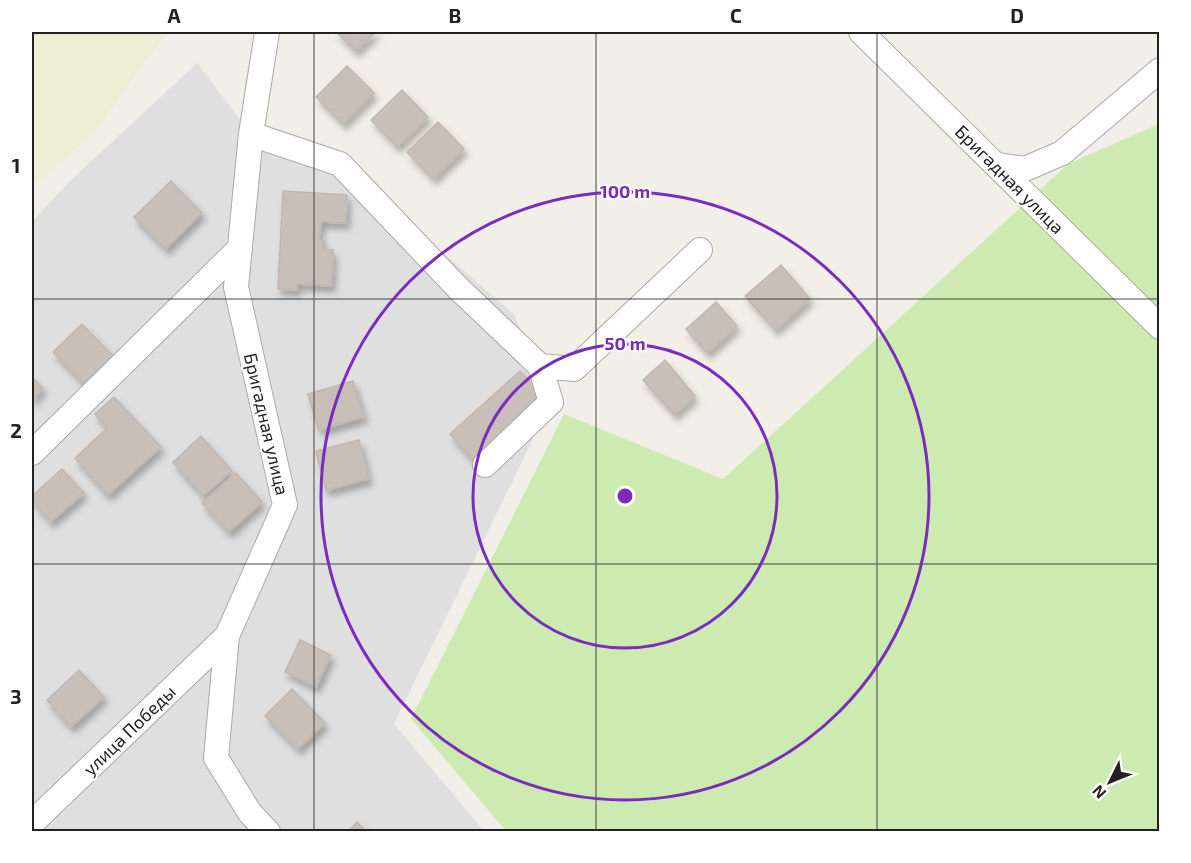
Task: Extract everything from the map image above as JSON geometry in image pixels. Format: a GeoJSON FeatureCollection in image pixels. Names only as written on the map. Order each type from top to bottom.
{"type":"FeatureCollection","features":[{"type":"Feature","properties":{"kind":"street","name":"Бригадная улица"},"geometry":{"type":"LineString","coordinates":[[267,32],[251,134],[236,287],[285,505],[227,636],[216,758],[250,813],[268,831]]}},
{"type":"Feature","properties":{"kind":"street","name":"Бригадная улица"},"geometry":{"type":"LineString","coordinates":[[861,32],[1160,327]]}},
{"type":"Feature","properties":{"kind":"street"},"geometry":{"type":"LineString","coordinates":[[997,165],[1025,169],[1062,153],[1160,70]]}},
{"type":"Feature","properties":{"kind":"street"},"geometry":{"type":"LineString","coordinates":[[251,134],[340,164],[458,288],[540,366],[552,402],[485,465]]}},
{"type":"Feature","properties":{"kind":"street"},"geometry":{"type":"LineString","coordinates":[[32,453],[240,248]]}},
{"type":"Feature","properties":{"kind":"street"},"geometry":{"type":"LineString","coordinates":[[540,366],[573,369],[700,250]]}},
{"type":"Feature","properties":{"kind":"street","name":"улица Победы"},"geometry":{"type":"LineString","coordinates":[[32,824],[227,636]]}},
{"type":"Feature","properties":{"kind":"shaded area"},"geometry":{"type":"Polygon","coordinates":[[[197,63],[251,134],[340,164],[514,314],[551,402],[394,724],[484,831],[32,831],[32,222],[69,182],[197,63]]]}},
{"type":"Feature","properties":{"kind":"green space"},"geometry":{"type":"Polygon","coordinates":[[[32,32],[167,32],[94,133],[32,187],[32,32]]]}},
{"type":"Feature","properties":{"kind":"green space"},"geometry":{"type":"Polygon","coordinates":[[[1159,124],[1159,831],[506,831],[411,719],[564,414],[723,479],[1068,164],[1159,124]]]}},
{"type":"Feature","properties":{"kind":"building"},"geometry":{"type":"Polygon","coordinates":[[[336,32],[376,32],[356,51],[336,32]]]}},
{"type":"Feature","properties":{"kind":"building"},"geometry":{"type":"Polygon","coordinates":[[[347,66],[374,93],[343,124],[316,97],[347,66]]]}},
{"type":"Feature","properties":{"kind":"building"},"geometry":{"type":"Polygon","coordinates":[[[402,90],[428,117],[397,147],[371,120],[402,90]]]}},
{"type":"Feature","properties":{"kind":"building"},"geometry":{"type":"Polygon","coordinates":[[[438,122],[464,149],[433,179],[407,152],[438,122]]]}},
{"type":"Feature","properties":{"kind":"building"},"geometry":{"type":"Polygon","coordinates":[[[171,181],[202,213],[166,249],[134,217],[171,181]]]}},
{"type":"Feature","properties":{"kind":"building"},"geometry":{"type":"Polygon","coordinates":[[[283,191],[347,195],[346,223],[321,222],[319,239],[323,239],[323,249],[333,250],[332,286],[297,284],[297,290],[278,289],[283,191]]]}},
{"type":"Feature","properties":{"kind":"building"},"geometry":{"type":"Polygon","coordinates":[[[781,265],[810,299],[775,330],[745,296],[781,265]]]}},
{"type":"Feature","properties":{"kind":"building"},"geometry":{"type":"Polygon","coordinates":[[[716,302],[737,326],[707,353],[686,329],[716,302]]]}},
{"type":"Feature","properties":{"kind":"building"},"geometry":{"type":"Polygon","coordinates":[[[82,324],[113,356],[84,383],[53,352],[82,324]]]}},
{"type":"Feature","properties":{"kind":"building"},"geometry":{"type":"Polygon","coordinates":[[[665,360],[695,396],[674,415],[643,380],[665,360]]]}},
{"type":"Feature","properties":{"kind":"building"},"geometry":{"type":"Polygon","coordinates":[[[520,371],[543,396],[472,459],[450,434],[520,371]]]}},
{"type":"Feature","properties":{"kind":"building"},"geometry":{"type":"Polygon","coordinates":[[[32,377],[43,388],[32,400],[32,377]]]}},
{"type":"Feature","properties":{"kind":"building"},"geometry":{"type":"Polygon","coordinates":[[[353,381],[364,417],[319,430],[308,394],[353,381]]]}},
{"type":"Feature","properties":{"kind":"building"},"geometry":{"type":"Polygon","coordinates":[[[114,397],[161,447],[108,495],[75,458],[107,428],[95,414],[114,397]]]}},
{"type":"Feature","properties":{"kind":"building"},"geometry":{"type":"Polygon","coordinates":[[[201,436],[232,471],[203,496],[173,462],[201,436]]]}},
{"type":"Feature","properties":{"kind":"building"},"geometry":{"type":"Polygon","coordinates":[[[359,440],[369,479],[326,490],[316,451],[359,440]]]}},
{"type":"Feature","properties":{"kind":"building"},"geometry":{"type":"Polygon","coordinates":[[[62,469],[84,493],[51,522],[32,500],[32,496],[62,469]]]}},
{"type":"Feature","properties":{"kind":"building"},"geometry":{"type":"Polygon","coordinates":[[[236,473],[262,502],[229,532],[202,503],[236,473]]]}},
{"type":"Feature","properties":{"kind":"building"},"geometry":{"type":"Polygon","coordinates":[[[300,640],[331,655],[316,687],[285,672],[300,640]]]}},
{"type":"Feature","properties":{"kind":"building"},"geometry":{"type":"Polygon","coordinates":[[[79,670],[104,697],[71,727],[47,700],[79,670]]]}},
{"type":"Feature","properties":{"kind":"building"},"geometry":{"type":"Polygon","coordinates":[[[292,689],[325,723],[298,749],[265,716],[292,689]]]}},
{"type":"Feature","properties":{"kind":"building"},"geometry":{"type":"Polygon","coordinates":[[[357,822],[366,832],[347,832],[357,822]]]}}]}
